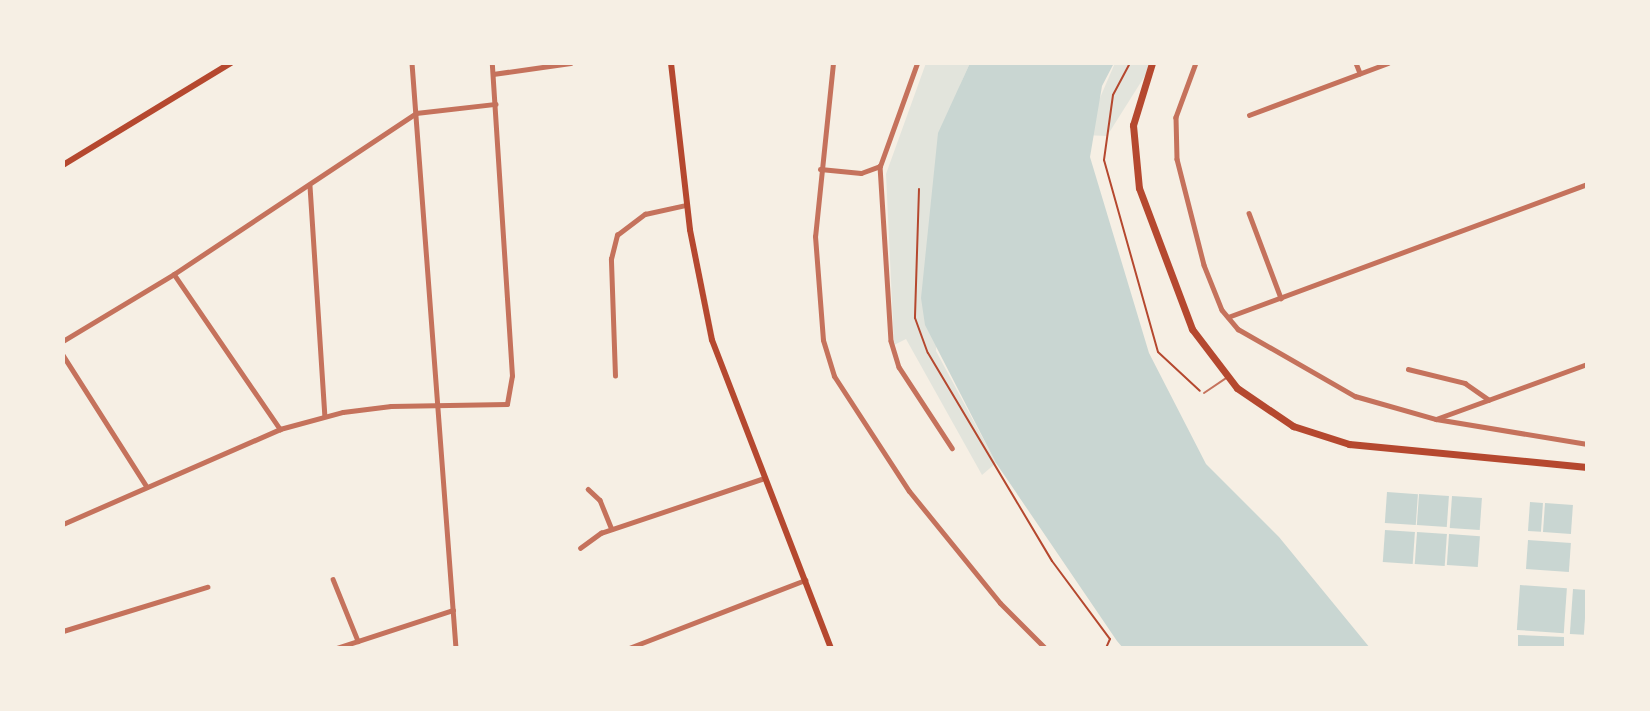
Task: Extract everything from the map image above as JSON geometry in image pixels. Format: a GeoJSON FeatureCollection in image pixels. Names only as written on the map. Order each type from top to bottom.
{"type":"FeatureCollection","features":[{"type":"Feature","properties":{"kind":"main road"},"geometry":{"type":"LineString","coordinates":[[63,165],[222,66],[231,63]]}},
{"type":"Feature","properties":{"kind":"main road"},"geometry":{"type":"LineString","coordinates":[[671,63],[686,205],[712,340],[831,648]]}},
{"type":"Feature","properties":{"kind":"main road"},"geometry":{"type":"LineString","coordinates":[[1152,63],[1135,116],[1136,174],[1184,312],[1199,342],[1226,378],[1278,418],[1349,444],[1587,467]]}},
{"type":"Feature","properties":{"kind":"street"},"geometry":{"type":"LineString","coordinates":[[412,63],[456,648]]}},
{"type":"Feature","properties":{"kind":"street"},"geometry":{"type":"LineString","coordinates":[[63,524],[280,429],[325,416],[391,406],[507,404],[512,376],[492,63]]}},
{"type":"Feature","properties":{"kind":"street"},"geometry":{"type":"LineString","coordinates":[[493,74],[570,63]]}},
{"type":"Feature","properties":{"kind":"street"},"geometry":{"type":"LineString","coordinates":[[833,63],[815,225],[822,340],[834,376],[909,491],[1000,603],[1045,648]]}},
{"type":"Feature","properties":{"kind":"street"},"geometry":{"type":"LineString","coordinates":[[917,63],[880,166],[891,341],[899,367],[952,448]]}},
{"type":"Feature","properties":{"kind":"street"},"geometry":{"type":"LineString","coordinates":[[1196,63],[1176,117],[1177,159],[1204,265],[1228,317],[1238,329],[1355,396],[1436,419],[1587,444]]}},
{"type":"Feature","properties":{"kind":"street"},"geometry":{"type":"LineString","coordinates":[[1356,63],[1360,74]]}},
{"type":"Feature","properties":{"kind":"street"},"geometry":{"type":"LineString","coordinates":[[1249,115],[1388,63]]}},
{"type":"Feature","properties":{"kind":"street"},"geometry":{"type":"LineString","coordinates":[[63,341],[174,274],[416,113],[495,104]]}},
{"type":"Feature","properties":{"kind":"street"},"geometry":{"type":"LineString","coordinates":[[820,169],[861,173],[880,166]]}},
{"type":"Feature","properties":{"kind":"street"},"geometry":{"type":"LineString","coordinates":[[1228,317],[1587,184]]}},
{"type":"Feature","properties":{"kind":"street"},"geometry":{"type":"LineString","coordinates":[[310,186],[325,416]]}},
{"type":"Feature","properties":{"kind":"street"},"geometry":{"type":"LineString","coordinates":[[615,376],[611,259],[617,235],[645,214],[686,205]]}},
{"type":"Feature","properties":{"kind":"street"},"geometry":{"type":"LineString","coordinates":[[1249,212],[1281,298]]}},
{"type":"Feature","properties":{"kind":"street"},"geometry":{"type":"LineString","coordinates":[[174,274],[280,429]]}},
{"type":"Feature","properties":{"kind":"street"},"geometry":{"type":"LineString","coordinates":[[63,355],[147,487]]}},
{"type":"Feature","properties":{"kind":"street"},"geometry":{"type":"LineString","coordinates":[[1436,419],[1587,364]]}},
{"type":"Feature","properties":{"kind":"street"},"geometry":{"type":"LineString","coordinates":[[1408,369],[1465,383],[1489,400]]}},
{"type":"Feature","properties":{"kind":"street"},"geometry":{"type":"LineString","coordinates":[[580,548],[612,529],[764,478]]}},
{"type":"Feature","properties":{"kind":"street"},"geometry":{"type":"LineString","coordinates":[[588,489],[600,500],[612,529]]}},
{"type":"Feature","properties":{"kind":"street"},"geometry":{"type":"LineString","coordinates":[[333,579],[358,641]]}},
{"type":"Feature","properties":{"kind":"street"},"geometry":{"type":"LineString","coordinates":[[629,648],[805,579]]}},
{"type":"Feature","properties":{"kind":"street"},"geometry":{"type":"LineString","coordinates":[[63,631],[207,587]]}},
{"type":"Feature","properties":{"kind":"street"},"geometry":{"type":"LineString","coordinates":[[337,648],[453,610]]}},
{"type":"Feature","properties":{"kind":"lane"},"geometry":{"type":"LineString","coordinates":[[1204,393],[1226,378]]}},
{"type":"Feature","properties":{"kind":"path"},"geometry":{"type":"LineString","coordinates":[[1130,63],[1113,95],[1104,160],[1158,352],[1204,393]]}},
{"type":"Feature","properties":{"kind":"path"},"geometry":{"type":"LineString","coordinates":[[919,190],[915,318],[928,353],[1052,561],[1110,639],[1106,648]]}},
{"type":"Feature","properties":{"kind":"shaded area"},"geometry":{"type":"Polygon","coordinates":[[[926,63],[970,63],[960,85],[936,351],[996,463],[982,475],[906,339],[894,345],[886,174],[926,63]]]}},
{"type":"Feature","properties":{"kind":"shaded area"},"geometry":{"type":"Polygon","coordinates":[[[970,63],[1114,63],[1102,86],[1090,157],[1149,353],[1206,464],[1279,537],[1370,648],[1123,648],[1117,641],[996,463],[925,325],[921,298],[938,133],[970,63]]]}},
{"type":"Feature","properties":{"kind":"shaded area"},"geometry":{"type":"Polygon","coordinates":[[[1115,63],[1153,63],[1107,136],[1084,135],[1115,63]]]}},
{"type":"Feature","properties":{"kind":"shaded area"},"geometry":{"type":"Polygon","coordinates":[[[1387,492],[1418,494],[1416,525],[1385,523],[1387,492]]]}},
{"type":"Feature","properties":{"kind":"shaded area"},"geometry":{"type":"Polygon","coordinates":[[[1419,494],[1449,496],[1447,527],[1417,525],[1419,494]]]}},
{"type":"Feature","properties":{"kind":"shaded area"},"geometry":{"type":"Polygon","coordinates":[[[1452,496],[1482,498],[1480,530],[1450,528],[1452,496]]]}},
{"type":"Feature","properties":{"kind":"shaded area"},"geometry":{"type":"Polygon","coordinates":[[[1530,502],[1543,503],[1541,532],[1528,531],[1530,502]]]}},
{"type":"Feature","properties":{"kind":"shaded area"},"geometry":{"type":"Polygon","coordinates":[[[1545,503],[1573,505],[1571,534],[1543,532],[1545,503]]]}},
{"type":"Feature","properties":{"kind":"shaded area"},"geometry":{"type":"Polygon","coordinates":[[[1385,530],[1415,532],[1413,564],[1383,562],[1385,530]]]}},
{"type":"Feature","properties":{"kind":"shaded area"},"geometry":{"type":"Polygon","coordinates":[[[1417,532],[1447,534],[1445,566],[1415,564],[1417,532]]]}},
{"type":"Feature","properties":{"kind":"shaded area"},"geometry":{"type":"Polygon","coordinates":[[[1449,534],[1480,536],[1478,567],[1447,565],[1449,534]]]}},
{"type":"Feature","properties":{"kind":"shaded area"},"geometry":{"type":"Polygon","coordinates":[[[1528,540],[1571,543],[1569,572],[1526,569],[1528,540]]]}},
{"type":"Feature","properties":{"kind":"shaded area"},"geometry":{"type":"Polygon","coordinates":[[[1520,585],[1567,588],[1564,633],[1517,630],[1520,585]]]}},
{"type":"Feature","properties":{"kind":"shaded area"},"geometry":{"type":"Polygon","coordinates":[[[1573,589],[1587,590],[1584,635],[1570,634],[1573,589]]]}},
{"type":"Feature","properties":{"kind":"shaded area"},"geometry":{"type":"Polygon","coordinates":[[[1518,635],[1564,637],[1564,648],[1518,648],[1518,635]]]}}]}
